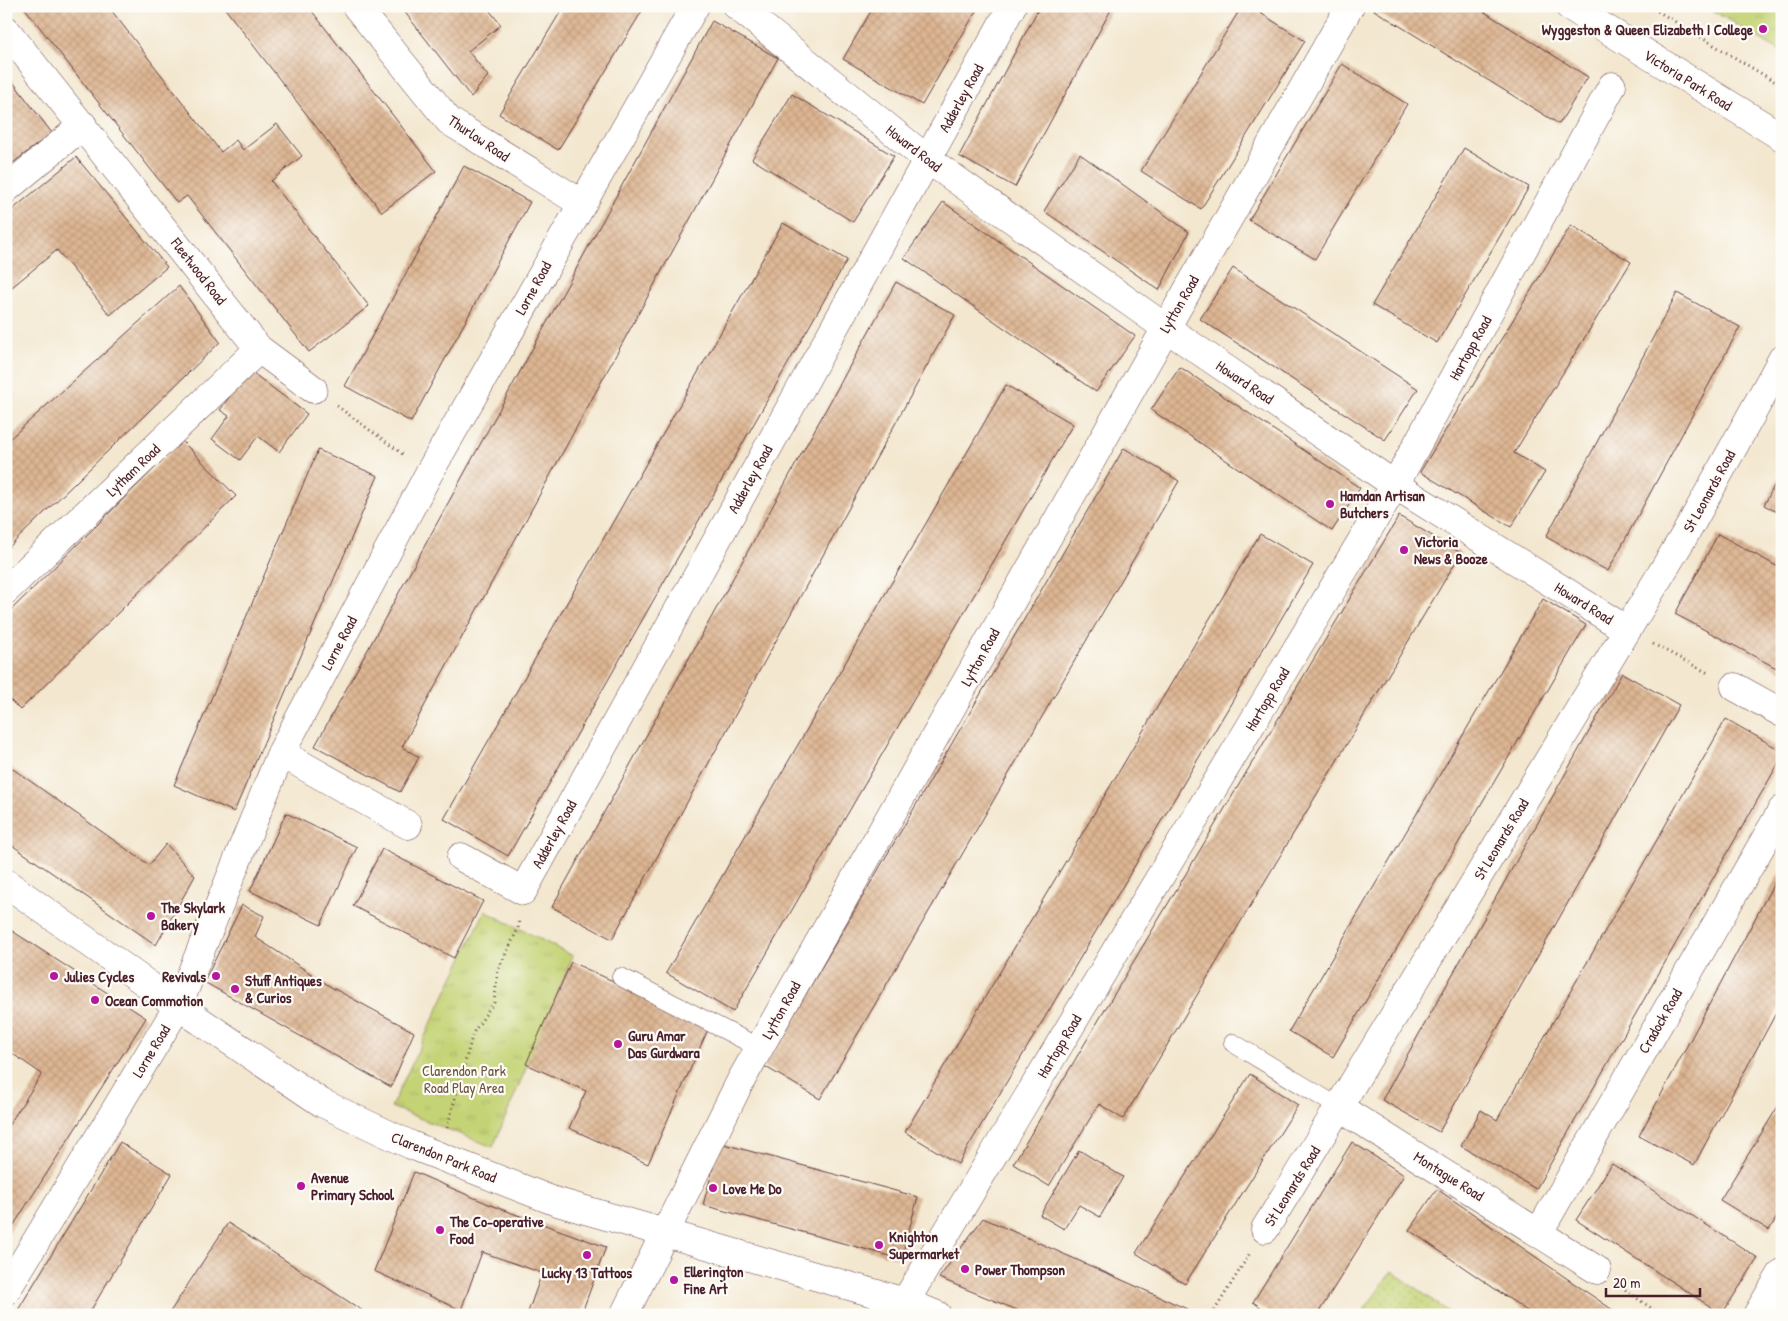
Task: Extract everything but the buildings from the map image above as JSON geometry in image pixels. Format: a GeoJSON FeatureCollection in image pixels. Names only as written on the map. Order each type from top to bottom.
{"type":"FeatureCollection","features":[{"type":"Feature","properties":{"kind":"street","name":"Thurlow Road"},"geometry":{"type":"LineString","coordinates":[[356,6],[449,121],[582,203]]}},
{"type":"Feature","properties":{"kind":"street","name":"Lorne Road"},"geometry":{"type":"LineString","coordinates":[[6,1291],[178,1006],[281,753],[429,474],[695,6]]}},
{"type":"Feature","properties":{"kind":"street","name":"Howard Road"},"geometry":{"type":"LineString","coordinates":[[737,6],[927,159],[1166,328],[1395,485],[1627,630]]}},
{"type":"Feature","properties":{"kind":"street","name":"Adderley Road"},"geometry":{"type":"LineString","coordinates":[[461,857],[522,891],[1012,6]]}},
{"type":"Feature","properties":{"kind":"street","name":"Lytton Road"},"geometry":{"type":"LineString","coordinates":[[624,1315],[740,1082],[1350,6]]}},
{"type":"Feature","properties":{"kind":"street","name":"Victoria Park Road"},"geometry":{"type":"LineString","coordinates":[[1569,6],[1782,138]]}},
{"type":"Feature","properties":{"kind":"street","name":"Fleetwood Road"},"geometry":{"type":"LineString","coordinates":[[6,30],[259,349],[313,389]]}},
{"type":"Feature","properties":{"kind":"street","name":"Hartopp Road"},"geometry":{"type":"LineString","coordinates":[[905,1302],[1395,485],[1612,86]]}},
{"type":"Feature","properties":{"kind":"street"},"geometry":{"type":"LineString","coordinates":[[6,189],[83,125]]}},
{"type":"Feature","properties":{"kind":"street","name":"Lytham Road"},"geometry":{"type":"LineString","coordinates":[[6,590],[259,349]]}},
{"type":"Feature","properties":{"kind":"street","name":"St Leonards Road"},"geometry":{"type":"LineString","coordinates":[[1265,1229],[1340,1108],[1690,526],[1782,358]]}},
{"type":"Feature","properties":{"kind":"street"},"geometry":{"type":"LineString","coordinates":[[1735,687],[1782,713]]}},
{"type":"Feature","properties":{"kind":"street"},"geometry":{"type":"LineString","coordinates":[[281,753],[408,825]]}},
{"type":"Feature","properties":{"kind":"street","name":"Cradock Road"},"geometry":{"type":"LineString","coordinates":[[1539,1232],[1782,810]]}},
{"type":"Feature","properties":{"kind":"street","name":"Clarendon Park Road"},"geometry":{"type":"LineString","coordinates":[[6,883],[178,1006],[322,1103],[402,1141],[437,1157],[554,1201],[905,1302],[937,1315]]}},
{"type":"Feature","properties":{"kind":"street","name":"Montague Road"},"geometry":{"type":"LineString","coordinates":[[1340,1108],[1597,1270]]}},
{"type":"Feature","properties":{"kind":"street"},"geometry":{"type":"LineString","coordinates":[[1757,1315],[1782,1273]]}},
{"type":"Feature","properties":{"kind":"lane"},"geometry":{"type":"LineString","coordinates":[[621,977],[760,1048]]}},
{"type":"Feature","properties":{"kind":"lane","name":"Montague Road"},"geometry":{"type":"LineString","coordinates":[[1233,1042],[1340,1108]]}},
{"type":"Feature","properties":{"kind":"path"},"geometry":{"type":"LineString","coordinates":[[1649,6],[1782,86]]}},
{"type":"Feature","properties":{"kind":"path"},"geometry":{"type":"LineString","coordinates":[[313,389],[429,474]]}},
{"type":"Feature","properties":{"kind":"path","name":"Howard Road"},"geometry":{"type":"LineString","coordinates":[[1627,630],[1735,687]]}},
{"type":"Feature","properties":{"kind":"path"},"geometry":{"type":"LineString","coordinates":[[447,1129],[473,1033],[494,1002],[498,970],[518,928]]}},
{"type":"Feature","properties":{"kind":"path","name":"St Leonards Road"},"geometry":{"type":"LineString","coordinates":[[1212,1315],[1265,1229]]}},
{"type":"Feature","properties":{"kind":"path"},"geometry":{"type":"LineString","coordinates":[[1597,1270],[1661,1315]]}},
{"type":"Feature","properties":{"kind":"green space","name":"Wyggeston & Queen Elizabeth I College"},"geometry":{"type":"Polygon","coordinates":[[[1705,6],[1782,6],[1782,52],[1705,6]]]}},
{"type":"Feature","properties":{"kind":"green space","name":"Clarendon Park Road Play Area"},"geometry":{"type":"Polygon","coordinates":[[[485,911],[573,956],[493,1147],[391,1107],[485,911]]]}},
{"type":"Feature","properties":{"kind":"green space"},"geometry":{"type":"Polygon","coordinates":[[[1392,1271],[1453,1315],[1360,1315],[1392,1271]]]}},
{"type":"Feature","properties":{"kind":"place","name":"Wyggeston & Queen Elizabeth I College"},"geometry":{"type":"Point","coordinates":[1763,29]}},
{"type":"Feature","properties":{"kind":"place","name":"Hamdan Artisan Butchers"},"geometry":{"type":"Point","coordinates":[1330,504]}},
{"type":"Feature","properties":{"kind":"place","name":"Victoria News & Booze"},"geometry":{"type":"Point","coordinates":[1404,550]}},
{"type":"Feature","properties":{"kind":"place","name":"The Skylark Bakery"},"geometry":{"type":"Point","coordinates":[151,916]}},
{"type":"Feature","properties":{"kind":"place","name":"Julies Cycles"},"geometry":{"type":"Point","coordinates":[54,976]}},
{"type":"Feature","properties":{"kind":"place","name":"Revivals"},"geometry":{"type":"Point","coordinates":[216,976]}},
{"type":"Feature","properties":{"kind":"place","name":"Stuff Antiques & Curios"},"geometry":{"type":"Point","coordinates":[235,989]}},
{"type":"Feature","properties":{"kind":"place","name":"Ocean Commotion"},"geometry":{"type":"Point","coordinates":[95,1000]}},
{"type":"Feature","properties":{"kind":"place","name":"Guru Amar Das Gurdwara"},"geometry":{"type":"Point","coordinates":[618,1044]}},
{"type":"Feature","properties":{"kind":"place","name":"Avenue Primary School"},"geometry":{"type":"Point","coordinates":[301,1186]}},
{"type":"Feature","properties":{"kind":"place","name":"Love Me Do"},"geometry":{"type":"Point","coordinates":[713,1188]}},
{"type":"Feature","properties":{"kind":"place","name":"The Co-operative Food"},"geometry":{"type":"Point","coordinates":[440,1230]}},
{"type":"Feature","properties":{"kind":"place","name":"Knighton Supermarket"},"geometry":{"type":"Point","coordinates":[879,1245]}},
{"type":"Feature","properties":{"kind":"place","name":"Lucky 13 Tattoos"},"geometry":{"type":"Point","coordinates":[587,1255]}},
{"type":"Feature","properties":{"kind":"place","name":"Power Thompson"},"geometry":{"type":"Point","coordinates":[965,1269]}},
{"type":"Feature","properties":{"kind":"place","name":"Ellerington Fine Art"},"geometry":{"type":"Point","coordinates":[674,1280]}}]}
